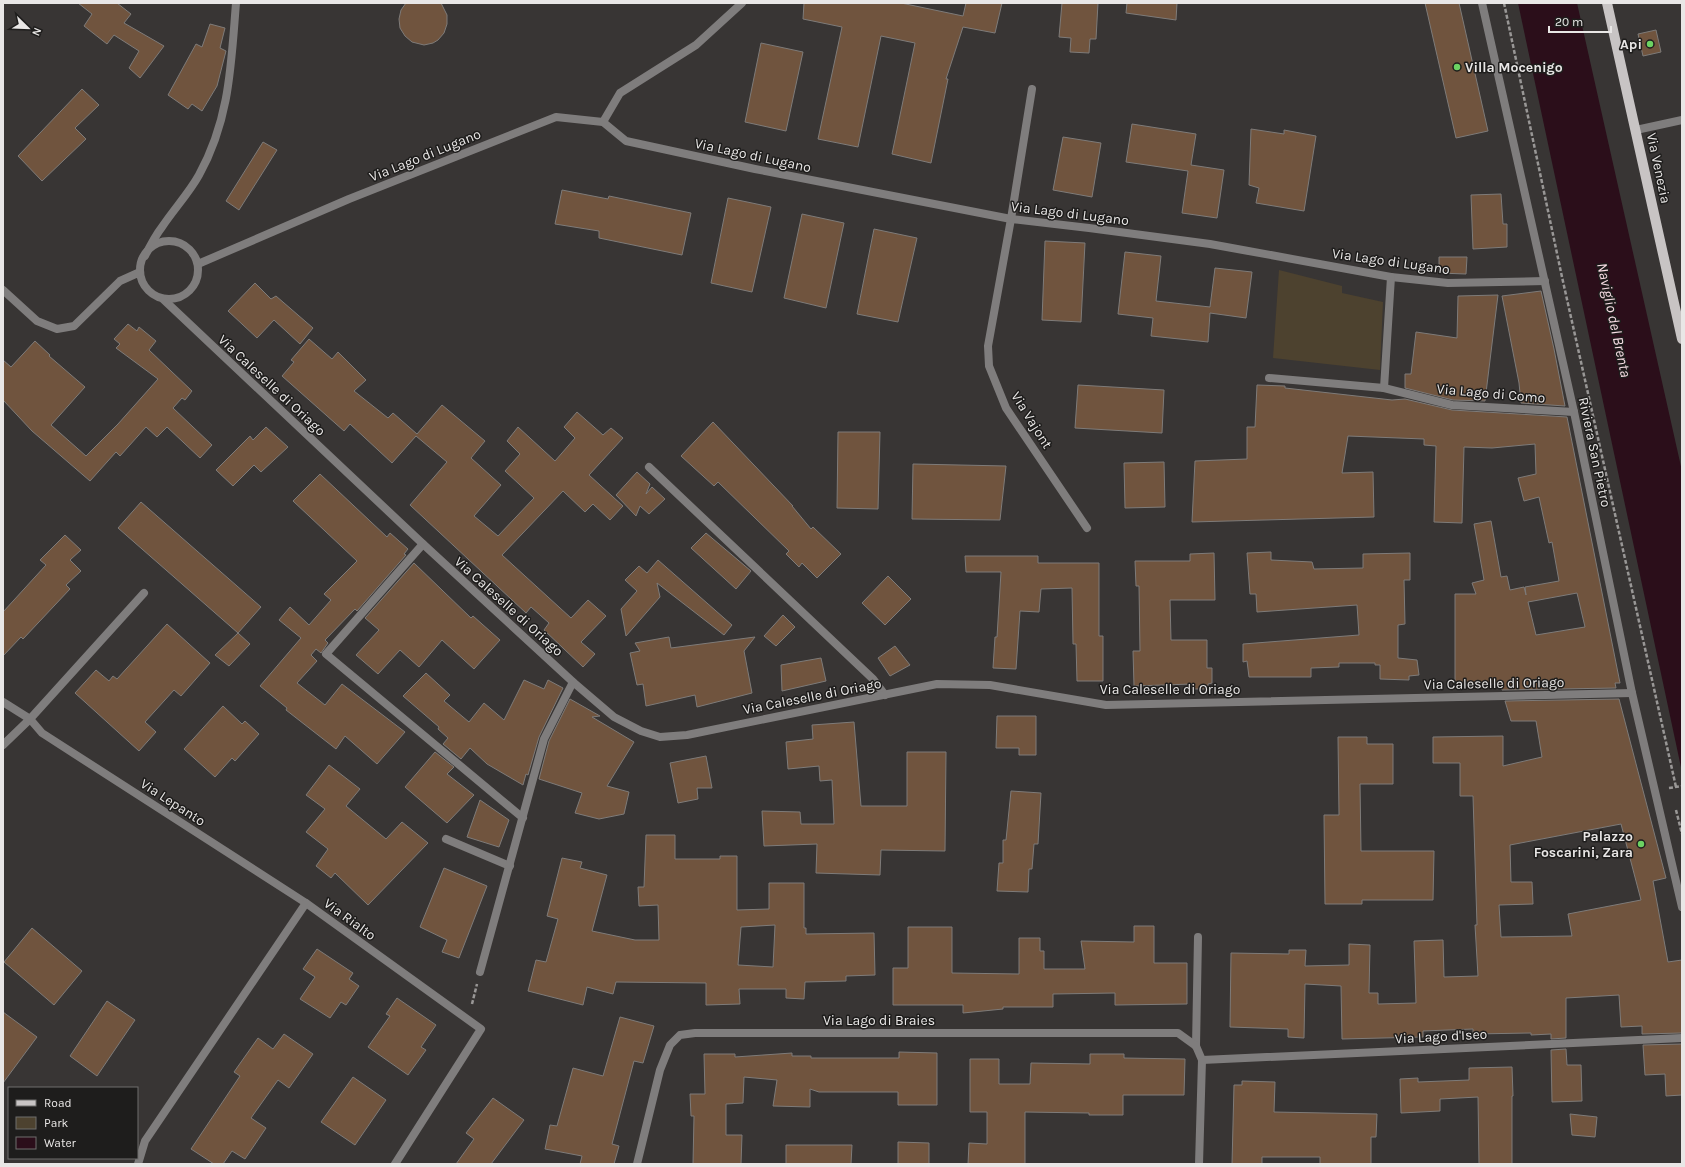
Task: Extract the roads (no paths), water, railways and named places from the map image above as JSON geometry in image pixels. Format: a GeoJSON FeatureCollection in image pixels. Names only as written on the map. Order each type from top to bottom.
{"type":"FeatureCollection","features":[{"type":"Feature","properties":{"kind":"main road","name":"Via Venezia"},"geometry":{"type":"LineString","coordinates":[[1607,3],[1682,339]]}},
{"type":"Feature","properties":{"kind":"street"},"geometry":{"type":"LineString","coordinates":[[145,256],[155,245],[161,242],[181,243],[189,248],[198,264],[198,277],[194,285],[186,293],[176,298],[163,299],[148,289],[142,280],[140,272],[141,263],[160,228],[198,176],[218,133],[228,90],[236,3]]}},
{"type":"Feature","properties":{"kind":"street"},"geometry":{"type":"LineString","coordinates":[[603,122],[620,92],[696,45],[742,3]]}},
{"type":"Feature","properties":{"kind":"street","name":"Riviera San Pietro"},"geometry":{"type":"LineString","coordinates":[[1482,3],[1574,412],[1632,693],[1682,907]]}},
{"type":"Feature","properties":{"kind":"street","name":"Via Vajont"},"geometry":{"type":"LineString","coordinates":[[1032,89],[1011,219],[988,346],[989,366],[1006,408],[1087,528]]}},
{"type":"Feature","properties":{"kind":"street","name":"Via Lago di Lugano"},"geometry":{"type":"LineString","coordinates":[[198,264],[349,199],[556,117],[603,122],[626,141],[755,169],[1011,219],[1210,244],[1391,277],[1448,283],[1545,281]]}},
{"type":"Feature","properties":{"kind":"street"},"geometry":{"type":"LineString","coordinates":[[1636,130],[1682,120]]}},
{"type":"Feature","properties":{"kind":"street"},"geometry":{"type":"LineString","coordinates":[[3,290],[37,321],[57,329],[74,326],[120,281],[140,272]]}},
{"type":"Feature","properties":{"kind":"street"},"geometry":{"type":"LineString","coordinates":[[1384,388],[1391,277]]}},
{"type":"Feature","properties":{"kind":"street","name":"Via Caleselle di Oriago"},"geometry":{"type":"LineString","coordinates":[[163,299],[423,544],[573,682],[614,717],[641,731],[660,737],[687,735],[936,684],[990,685],[1106,705],[1632,693]]}},
{"type":"Feature","properties":{"kind":"street","name":"Via Lago di Como"},"geometry":{"type":"LineString","coordinates":[[1269,378],[1384,388],[1452,405],[1574,412]]}},
{"type":"Feature","properties":{"kind":"street"},"geometry":{"type":"LineString","coordinates":[[649,467],[873,679],[885,695]]}},
{"type":"Feature","properties":{"kind":"street"},"geometry":{"type":"LineString","coordinates":[[423,544],[326,654],[523,818]]}},
{"type":"Feature","properties":{"kind":"street"},"geometry":{"type":"LineString","coordinates":[[3,745],[30,719],[144,593]]}},
{"type":"Feature","properties":{"kind":"street"},"geometry":{"type":"LineString","coordinates":[[480,972],[544,738],[573,682]]}},
{"type":"Feature","properties":{"kind":"street","name":"Via Lepanto"},"geometry":{"type":"LineString","coordinates":[[3,702],[30,719],[42,733],[306,903]]}},
{"type":"Feature","properties":{"kind":"street"},"geometry":{"type":"LineString","coordinates":[[446,839],[510,866]]}},
{"type":"Feature","properties":{"kind":"street","name":"Via Rialto"},"geometry":{"type":"LineString","coordinates":[[138,1164],[145,1141],[306,903],[481,1029],[395,1164]]}},
{"type":"Feature","properties":{"kind":"street"},"geometry":{"type":"LineString","coordinates":[[1198,937],[1196,1046],[1202,1060],[1200,1164]]}},
{"type":"Feature","properties":{"kind":"street","name":"Via Lago di Braies"},"geometry":{"type":"LineString","coordinates":[[637,1164],[660,1070],[670,1045],[680,1035],[695,1033],[1178,1033],[1196,1046]]}},
{"type":"Feature","properties":{"kind":"street","name":"Via Lago d'Iseo"},"geometry":{"type":"LineString","coordinates":[[1202,1060],[1682,1038]]}},
{"type":"Feature","properties":{"kind":"water","name":"Naviglio del Brenta"},"geometry":{"type":"Polygon","coordinates":[[[1518,3],[1577,3],[1682,471],[1682,772],[1518,3]]]}},
{"type":"Feature","properties":{"kind":"place","name":"Api"},"geometry":{"type":"Point","coordinates":[1650,44]}},
{"type":"Feature","properties":{"kind":"place","name":"Villa Mocenigo"},"geometry":{"type":"Point","coordinates":[1457,67]}},
{"type":"Feature","properties":{"kind":"place","name":"Palazzo Foscarini, Zara"},"geometry":{"type":"Point","coordinates":[1641,844]}}]}
